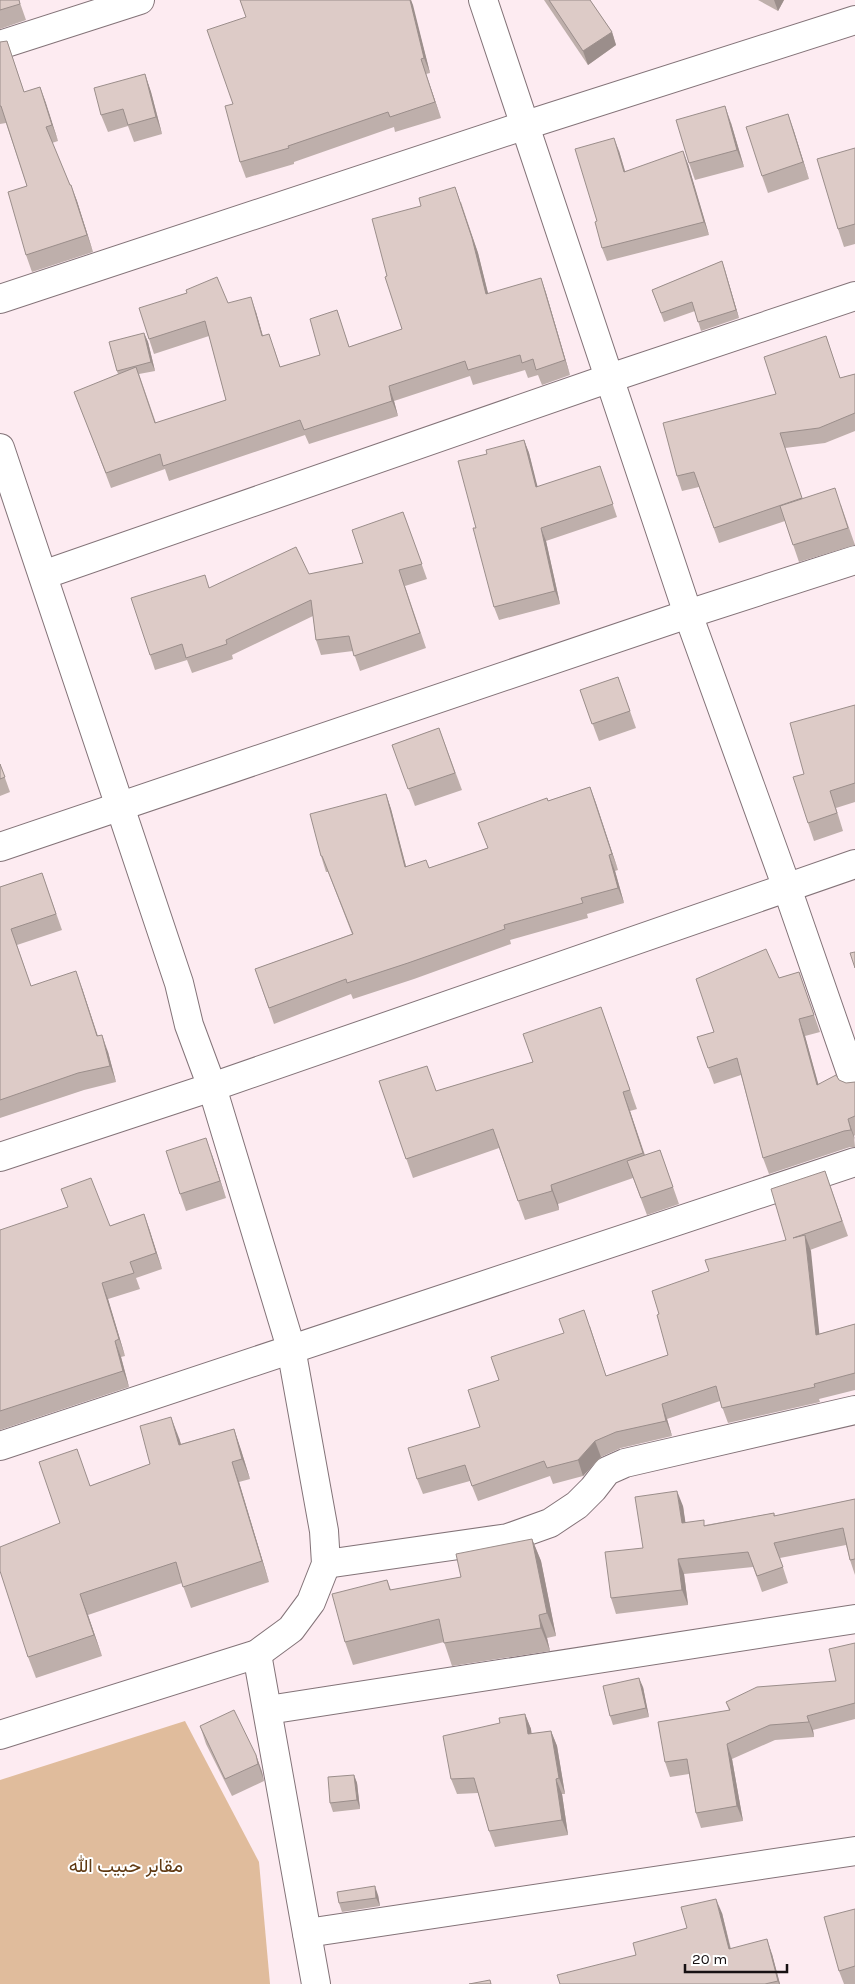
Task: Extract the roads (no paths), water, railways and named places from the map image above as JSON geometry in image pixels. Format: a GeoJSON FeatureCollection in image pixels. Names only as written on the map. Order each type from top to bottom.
{"type":"FeatureCollection","features":[{"type":"Feature","properties":{"kind":"street"},"geometry":{"type":"LineString","coordinates":[[0,44],[140,0]]}},
{"type":"Feature","properties":{"kind":"street"},"geometry":{"type":"LineString","coordinates":[[483,0],[688,614],[787,888],[850,1051],[855,1084]]}},
{"type":"Feature","properties":{"kind":"street"},"geometry":{"type":"LineString","coordinates":[[0,299],[526,125],[855,20]]}},
{"type":"Feature","properties":{"kind":"street"},"geometry":{"type":"LineString","coordinates":[[43,575],[610,378],[855,296]]}},
{"type":"Feature","properties":{"kind":"street"},"geometry":{"type":"LineString","coordinates":[[0,448],[179,984],[189,1025],[212,1087],[291,1348],[324,1531],[326,1564],[311,1602],[290,1629],[258,1654],[0,1735]]}},
{"type":"Feature","properties":{"kind":"street"},"geometry":{"type":"LineString","coordinates":[[0,847],[688,614],[855,560]]}},
{"type":"Feature","properties":{"kind":"street"},"geometry":{"type":"LineString","coordinates":[[0,1157],[212,1087],[855,864]]}},
{"type":"Feature","properties":{"kind":"street"},"geometry":{"type":"LineString","coordinates":[[0,1446],[855,1162]]}},
{"type":"Feature","properties":{"kind":"street"},"geometry":{"type":"LineString","coordinates":[[326,1564],[508,1538],[550,1523],[577,1505],[607,1471],[625,1463],[855,1410]]}},
{"type":"Feature","properties":{"kind":"street"},"geometry":{"type":"LineString","coordinates":[[268,1710],[855,1618]]}},
{"type":"Feature","properties":{"kind":"street"},"geometry":{"type":"LineString","coordinates":[[258,1654],[316,1984]]}},
{"type":"Feature","properties":{"kind":"street"},"geometry":{"type":"LineString","coordinates":[[307,1933],[855,1851]]}},
{"type":"Feature","properties":{"kind":"park label","name":"مقابر حبيب الله"},"geometry":{"type":"Point","coordinates":[126,1865]}}]}
